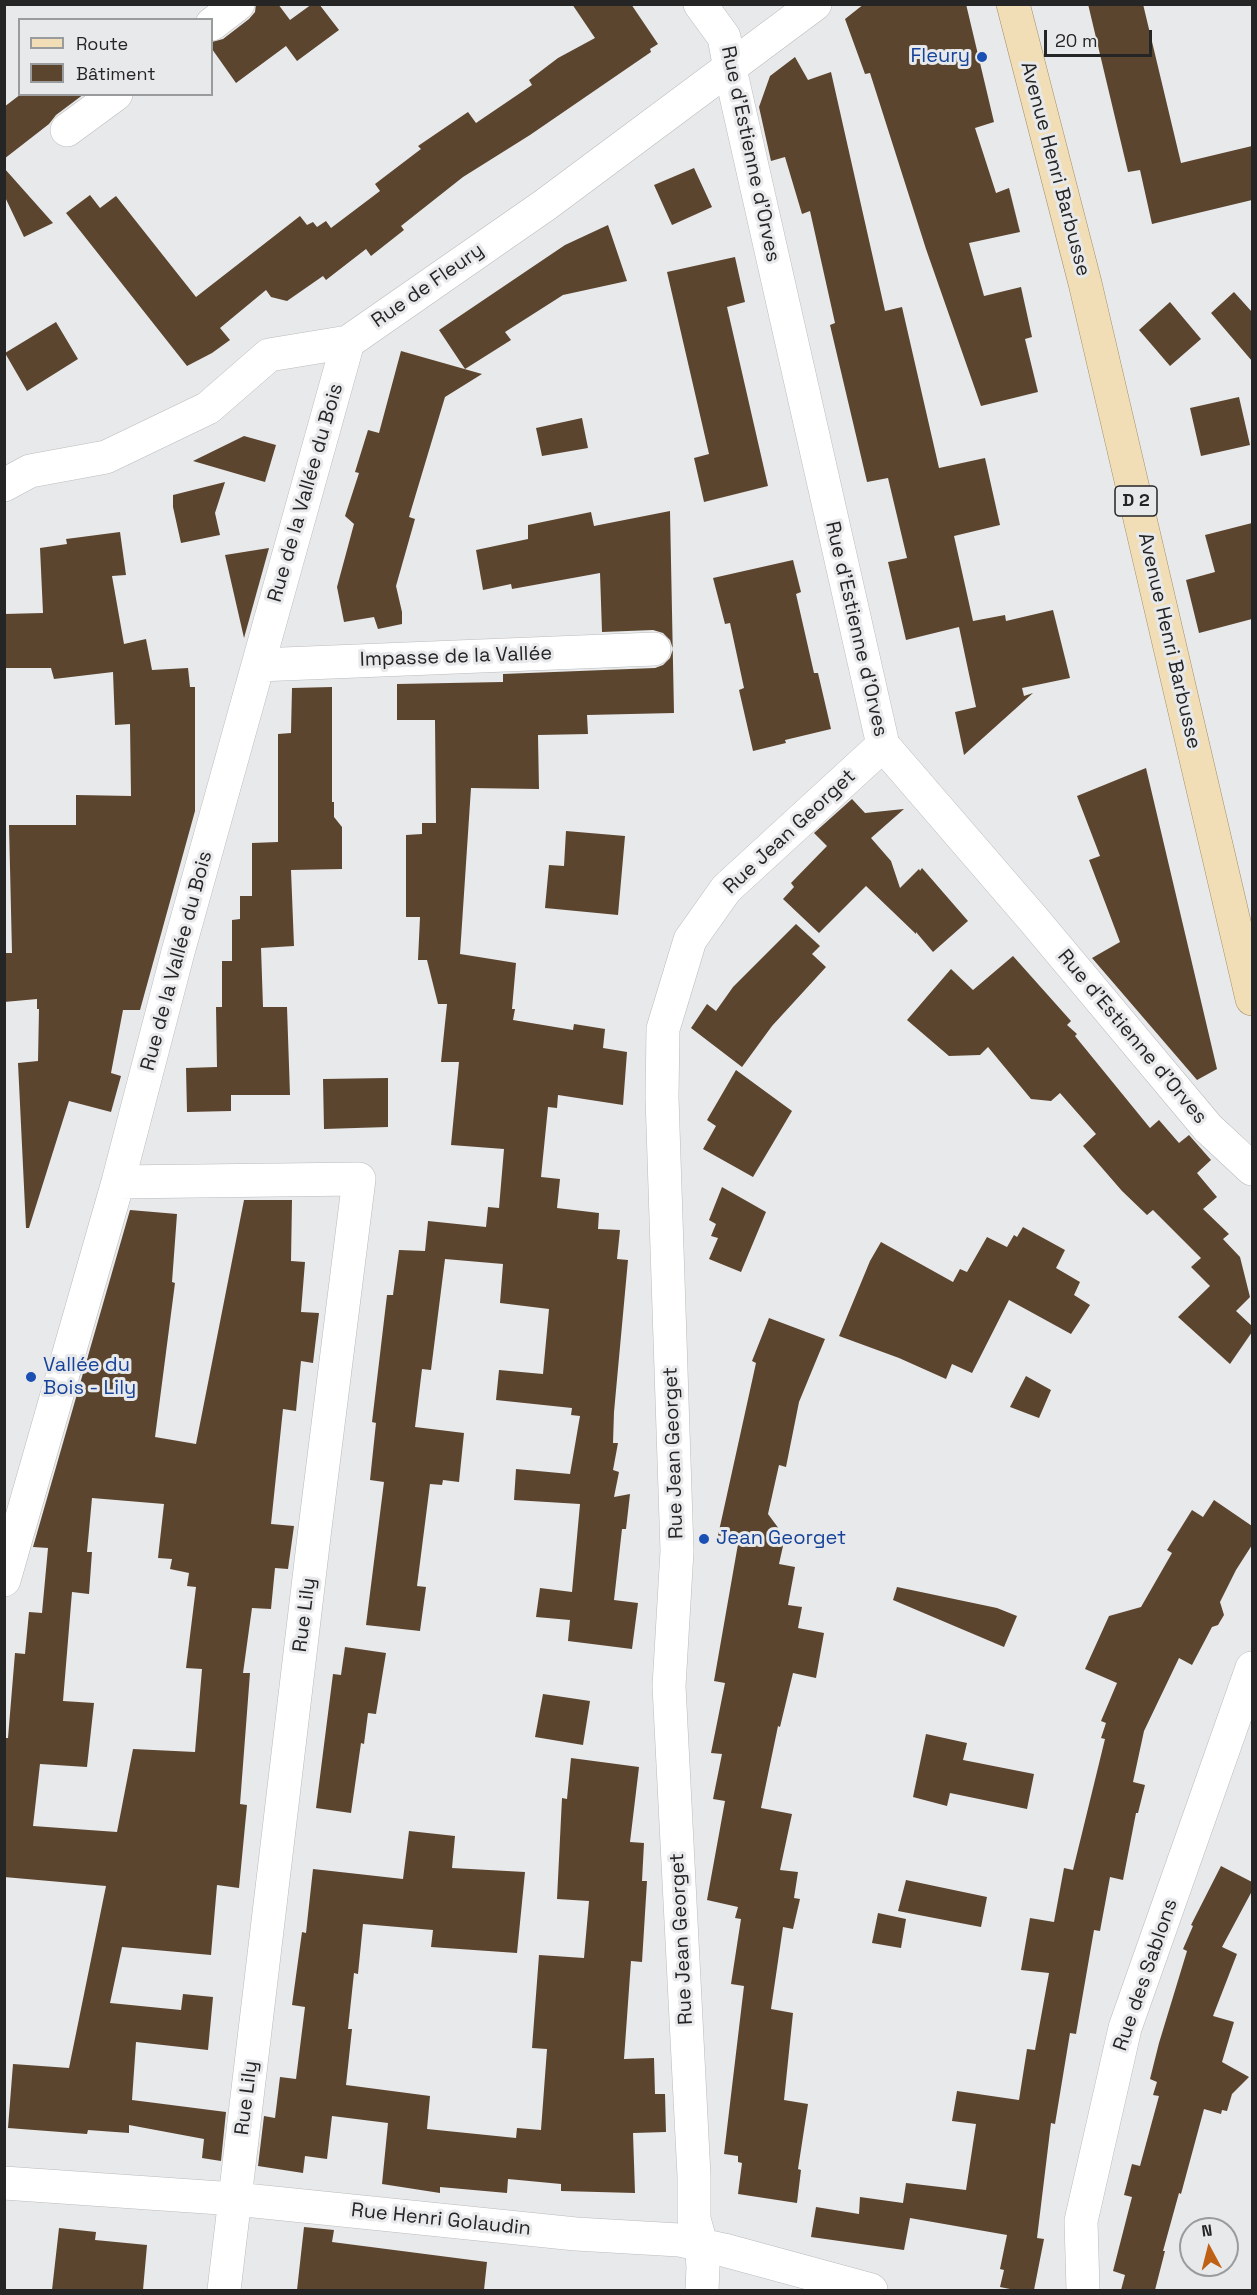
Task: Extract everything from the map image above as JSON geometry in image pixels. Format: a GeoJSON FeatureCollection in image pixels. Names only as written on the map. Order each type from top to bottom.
{"type":"FeatureCollection","features":[{"type":"Feature","properties":{"kind":"main road","name":"Avenue Henri Barbusse"},"geometry":{"type":"LineString","coordinates":[[1013,4],[1085,282],[1252,999]]}},
{"type":"Feature","properties":{"kind":"street"},"geometry":{"type":"LineString","coordinates":[[213,23],[238,4]]}},
{"type":"Feature","properties":{"kind":"street","name":"Rue d'Estienne d'Orves"},"geometry":{"type":"LineString","coordinates":[[700,4],[724,37],[883,745],[1034,920],[1208,1128],[1252,1169]]}},
{"type":"Feature","properties":{"kind":"street","name":"Rue de Fleury"},"geometry":{"type":"LineString","coordinates":[[4,485],[30,471],[106,457],[208,408],[269,355],[348,342],[545,205],[814,4]]}},
{"type":"Feature","properties":{"kind":"street"},"geometry":{"type":"LineString","coordinates":[[67,130],[113,96]]}},
{"type":"Feature","properties":{"kind":"street","name":"Rue de la Vallée du Bois"},"geometry":{"type":"LineString","coordinates":[[4,1580],[118,1182],[178,952],[348,342]]}},
{"type":"Feature","properties":{"kind":"street","name":"Impasse de la Vallée"},"geometry":{"type":"LineString","coordinates":[[258,665],[654,649]]}},
{"type":"Feature","properties":{"kind":"street","name":"Rue Jean Georget"},"geometry":{"type":"LineString","coordinates":[[702,2290],[701,2244],[694,2219],[694,2176],[669,1686],[677,1551],[662,1109],[663,1029],[690,940],[726,889],[883,745]]}},
{"type":"Feature","properties":{"kind":"street","name":"Rue Lily"},"geometry":{"type":"LineString","coordinates":[[118,1182],[359,1179],[224,2290]]}},
{"type":"Feature","properties":{"kind":"street","name":"Rue des Sablons"},"geometry":{"type":"LineString","coordinates":[[1083,2290],[1081,2222],[1125,2028],[1252,1668]]}},
{"type":"Feature","properties":{"kind":"street","name":"Rue Henri Golaudin"},"geometry":{"type":"LineString","coordinates":[[4,2183],[235,2199],[576,2234],[678,2240],[701,2244],[871,2290]]}},
{"type":"Feature","properties":{"kind":"building"},"geometry":{"type":"Polygon","coordinates":[[[256,4],[278,4],[290,20],[312,4],[319,4],[339,30],[297,61],[286,46],[236,83],[213,50],[213,42],[223,39],[255,12],[256,4]]]}},
{"type":"Feature","properties":{"kind":"building"},"geometry":{"type":"Polygon","coordinates":[[[572,4],[631,4],[658,44],[650,49],[651,52],[530,135],[463,177],[401,226],[404,230],[371,256],[366,249],[326,280],[323,276],[287,301],[271,297],[266,290],[220,328],[230,340],[212,353],[187,366],[66,213],[90,195],[100,208],[116,196],[196,297],[300,216],[307,225],[313,222],[317,227],[326,221],[331,228],[380,191],[375,184],[421,149],[418,146],[468,112],[476,123],[532,85],[529,80],[558,58],[595,38],[572,4]]]}},
{"type":"Feature","properties":{"kind":"building"},"geometry":{"type":"Polygon","coordinates":[[[864,4],[966,4],[994,122],[975,128],[996,193],[1009,188],[1020,232],[969,243],[984,296],[1021,287],[1032,337],[1025,339],[1038,392],[981,406],[926,249],[870,73],[865,74],[845,19],[864,4]]]}},
{"type":"Feature","properties":{"kind":"building"},"geometry":{"type":"Polygon","coordinates":[[[1088,4],[1143,4],[1181,163],[1252,146],[1252,200],[1152,224],[1140,170],[1128,172],[1088,4]]]}},
{"type":"Feature","properties":{"kind":"building"},"geometry":{"type":"Polygon","coordinates":[[[795,57],[808,80],[831,72],[885,311],[902,307],[939,468],[985,458],[1000,525],[954,536],[973,621],[1005,615],[1006,621],[1053,610],[1070,678],[1022,688],[1024,696],[1033,693],[964,755],[955,712],[976,707],[959,627],[906,640],[888,562],[907,558],[888,478],[867,482],[830,325],[835,323],[810,211],[802,214],[785,157],[771,161],[759,107],[770,76],[795,57]]]}},
{"type":"Feature","properties":{"kind":"building"},"geometry":{"type":"Polygon","coordinates":[[[18,96],[81,96],[4,159],[4,107],[18,96]]]}},
{"type":"Feature","properties":{"kind":"building"},"geometry":{"type":"Polygon","coordinates":[[[4,168],[53,223],[24,237],[4,195],[4,168]]]}},
{"type":"Feature","properties":{"kind":"building"},"geometry":{"type":"Polygon","coordinates":[[[694,168],[712,207],[672,225],[654,185],[694,168]]]}},
{"type":"Feature","properties":{"kind":"building"},"geometry":{"type":"Polygon","coordinates":[[[608,225],[627,281],[563,295],[505,332],[511,340],[465,369],[439,330],[565,245],[608,225]]]}},
{"type":"Feature","properties":{"kind":"building"},"geometry":{"type":"Polygon","coordinates":[[[735,257],[745,302],[727,307],[768,486],[704,502],[694,458],[709,454],[667,272],[735,257]]]}},
{"type":"Feature","properties":{"kind":"building"},"geometry":{"type":"Polygon","coordinates":[[[1234,292],[1252,312],[1252,361],[1211,313],[1234,292]]]}},
{"type":"Feature","properties":{"kind":"building"},"geometry":{"type":"Polygon","coordinates":[[[1170,302],[1201,339],[1170,366],[1139,330],[1170,302]]]}},
{"type":"Feature","properties":{"kind":"building"},"geometry":{"type":"Polygon","coordinates":[[[56,322],[78,359],[27,391],[5,353],[56,322]]]}},
{"type":"Feature","properties":{"kind":"building"},"geometry":{"type":"Polygon","coordinates":[[[401,351],[482,374],[445,397],[409,517],[415,519],[396,586],[402,612],[402,624],[378,629],[374,617],[344,622],[337,587],[354,524],[345,516],[359,473],[355,472],[368,430],[379,433],[401,351]]]}},
{"type":"Feature","properties":{"kind":"building"},"geometry":{"type":"Polygon","coordinates":[[[1239,397],[1250,445],[1201,456],[1190,408],[1239,397]]]}},
{"type":"Feature","properties":{"kind":"building"},"geometry":{"type":"Polygon","coordinates":[[[582,418],[588,448],[542,456],[536,428],[582,418]]]}},
{"type":"Feature","properties":{"kind":"building"},"geometry":{"type":"Polygon","coordinates":[[[244,436],[276,445],[265,482],[193,461],[244,436]]]}},
{"type":"Feature","properties":{"kind":"building"},"geometry":{"type":"Polygon","coordinates":[[[225,482],[215,513],[220,535],[181,543],[173,507],[173,495],[225,482]]]}},
{"type":"Feature","properties":{"kind":"building"},"geometry":{"type":"Polygon","coordinates":[[[670,511],[673,648],[670,640],[663,633],[653,630],[602,632],[600,573],[512,589],[511,584],[483,590],[476,550],[528,539],[528,525],[591,512],[594,526],[670,511]]]}},
{"type":"Feature","properties":{"kind":"building"},"geometry":{"type":"Polygon","coordinates":[[[1252,523],[1252,619],[1199,633],[1186,580],[1215,572],[1205,535],[1252,523]]]}},
{"type":"Feature","properties":{"kind":"building"},"geometry":{"type":"Polygon","coordinates":[[[120,532],[126,575],[112,576],[124,644],[146,639],[152,670],[188,668],[190,687],[195,687],[195,811],[140,1010],[123,1010],[111,1073],[121,1076],[111,1112],[69,1101],[29,1228],[26,1228],[18,1063],[38,1061],[39,1009],[37,1009],[37,999],[4,1002],[4,953],[12,953],[9,825],[76,825],[76,795],[131,796],[130,724],[115,725],[113,672],[54,679],[51,668],[4,668],[4,614],[43,613],[40,548],[67,544],[66,539],[120,532]]]}},
{"type":"Feature","properties":{"kind":"building"},"geometry":{"type":"Polygon","coordinates":[[[269,548],[244,638],[225,555],[269,548]]]}},
{"type":"Feature","properties":{"kind":"building"},"geometry":{"type":"Polygon","coordinates":[[[793,560],[801,592],[796,594],[814,673],[818,673],[831,729],[785,740],[786,743],[753,751],[739,690],[744,688],[730,623],[725,624],[713,578],[793,560]]]}},
{"type":"Feature","properties":{"kind":"building"},"geometry":{"type":"Polygon","coordinates":[[[673,650],[674,713],[587,715],[588,734],[538,735],[539,789],[471,788],[460,954],[516,963],[513,1020],[573,1030],[574,1024],[605,1029],[603,1048],[627,1052],[623,1105],[558,1095],[557,1108],[548,1107],[541,1177],[560,1179],[557,1208],[599,1213],[598,1229],[620,1230],[617,1259],[628,1260],[614,1412],[613,1443],[618,1443],[613,1470],[619,1472],[614,1497],[630,1494],[626,1529],[622,1529],[614,1600],[638,1603],[632,1649],[568,1641],[570,1620],[536,1617],[540,1588],[572,1592],[580,1504],[514,1500],[516,1469],[570,1474],[580,1416],[571,1415],[572,1408],[496,1400],[499,1370],[543,1374],[549,1309],[500,1303],[503,1264],[445,1259],[431,1370],[422,1369],[415,1427],[464,1433],[459,1482],[443,1480],[442,1485],[430,1484],[417,1586],[426,1587],[420,1631],[366,1625],[384,1482],[370,1480],[376,1423],[372,1422],[387,1295],[393,1295],[399,1250],[425,1251],[428,1221],[486,1227],[488,1207],[499,1208],[504,1149],[451,1145],[459,1062],[441,1062],[447,1004],[438,1004],[427,960],[418,960],[420,917],[406,917],[406,835],[422,834],[422,823],[436,823],[435,720],[397,720],[397,684],[503,682],[503,674],[655,668],[663,665],[670,658],[673,650]]]}},
{"type":"Feature","properties":{"kind":"building"},"geometry":{"type":"Polygon","coordinates":[[[332,687],[332,802],[334,802],[334,817],[342,827],[342,869],[291,870],[294,946],[261,948],[263,1007],[287,1007],[290,1095],[231,1095],[231,1111],[187,1112],[186,1068],[217,1067],[216,1007],[222,1007],[222,961],[232,961],[232,920],[240,919],[240,896],[252,896],[252,843],[278,842],[278,734],[291,733],[292,688],[332,687]]]}},
{"type":"Feature","properties":{"kind":"building"},"geometry":{"type":"Polygon","coordinates":[[[1146,768],[1217,1069],[1197,1080],[1092,958],[1120,942],[1089,860],[1100,856],[1077,796],[1146,768]]]}},
{"type":"Feature","properties":{"kind":"building"},"geometry":{"type":"Polygon","coordinates":[[[852,799],[865,813],[904,809],[871,838],[891,861],[900,888],[922,868],[968,921],[933,952],[916,932],[916,934],[866,886],[819,933],[783,899],[794,887],[791,883],[827,846],[814,833],[852,799]]]}},
{"type":"Feature","properties":{"kind":"building"},"geometry":{"type":"Polygon","coordinates":[[[566,831],[625,836],[618,915],[545,908],[549,865],[564,866],[566,831]]]}},
{"type":"Feature","properties":{"kind":"building"},"geometry":{"type":"Polygon","coordinates":[[[796,924],[820,946],[812,954],[826,967],[772,1026],[742,1067],[691,1028],[707,1004],[716,1011],[733,987],[796,924]]]}},
{"type":"Feature","properties":{"kind":"building"},"geometry":{"type":"Polygon","coordinates":[[[1013,956],[1071,1021],[1067,1025],[1077,1034],[1075,1036],[1150,1128],[1159,1120],[1179,1143],[1189,1135],[1211,1160],[1197,1173],[1217,1197],[1203,1209],[1229,1234],[1223,1239],[1240,1257],[1250,1297],[1236,1311],[1252,1326],[1252,1332],[1230,1364],[1178,1317],[1210,1286],[1191,1267],[1201,1258],[1153,1210],[1147,1215],[1122,1191],[1083,1146],[1096,1134],[1060,1093],[1051,1101],[1031,1099],[988,1047],[980,1055],[949,1056],[907,1020],[951,969],[973,990],[1013,956]]]}},
{"type":"Feature","properties":{"kind":"building"},"geometry":{"type":"Polygon","coordinates":[[[736,1070],[792,1111],[753,1177],[703,1149],[716,1126],[707,1120],[736,1070]]]}},
{"type":"Feature","properties":{"kind":"building"},"geometry":{"type":"Polygon","coordinates":[[[388,1078],[388,1127],[324,1129],[323,1079],[388,1078]]]}},
{"type":"Feature","properties":{"kind":"building"},"geometry":{"type":"Polygon","coordinates":[[[722,1187],[766,1212],[741,1272],[709,1259],[718,1238],[711,1236],[716,1224],[709,1220],[722,1187]]]}},
{"type":"Feature","properties":{"kind":"building"},"geometry":{"type":"Polygon","coordinates":[[[244,1200],[292,1200],[291,1261],[305,1262],[301,1312],[319,1313],[313,1363],[301,1361],[296,1411],[283,1409],[271,1524],[294,1526],[288,1569],[275,1568],[271,1609],[252,1608],[243,1673],[250,1673],[240,1804],[247,1805],[239,1888],[217,1885],[211,1955],[122,1947],[110,2003],[181,2010],[183,1994],[213,1997],[208,2050],[136,2042],[132,2100],[226,2112],[221,2161],[202,2158],[204,2139],[129,2125],[129,2133],[88,2130],[87,2134],[8,2128],[13,2064],[69,2068],[106,1886],[4,1877],[4,1738],[8,1738],[15,1653],[25,1654],[29,1612],[42,1613],[48,1548],[33,1547],[130,1210],[177,1214],[172,1282],[175,1283],[155,1437],[196,1444],[244,1200]],[[92,1498],[87,1552],[92,1552],[89,1594],[72,1592],[63,1701],[94,1703],[87,1767],[40,1764],[33,1826],[117,1832],[133,1749],[195,1752],[202,1669],[186,1668],[196,1587],[187,1586],[189,1573],[170,1569],[172,1559],[158,1558],[164,1504],[92,1498]]]}},
{"type":"Feature","properties":{"kind":"building"},"geometry":{"type":"Polygon","coordinates":[[[1023,1227],[1065,1250],[1056,1268],[1080,1282],[1074,1295],[1090,1305],[1071,1334],[1009,1300],[972,1373],[952,1364],[946,1379],[899,1358],[839,1336],[870,1261],[881,1242],[953,1282],[960,1269],[967,1272],[987,1237],[1007,1247],[1014,1235],[1017,1237],[1023,1227]]]}},
{"type":"Feature","properties":{"kind":"building"},"geometry":{"type":"Polygon","coordinates":[[[769,1318],[825,1339],[799,1402],[786,1467],[779,1465],[768,1514],[785,1537],[779,1564],[795,1567],[788,1605],[802,1607],[798,1628],[824,1633],[816,1678],[793,1673],[780,1727],[778,1726],[761,1808],[792,1814],[780,1870],[798,1872],[794,1898],[800,1899],[793,1929],[783,1927],[771,2009],[793,2013],[784,2100],[808,2104],[798,2169],[801,2170],[797,2203],[738,2194],[742,2163],[738,2162],[738,2156],[724,2154],[744,1986],[731,1984],[741,1919],[735,1918],[738,1907],[707,1900],[725,1801],[713,1799],[722,1754],[711,1753],[725,1683],[714,1681],[738,1544],[717,1540],[756,1363],[752,1361],[769,1318]]]}},
{"type":"Feature","properties":{"kind":"building"},"geometry":{"type":"Polygon","coordinates":[[[1026,1376],[1051,1390],[1039,1418],[1010,1407],[1026,1376]]]}},
{"type":"Feature","properties":{"kind":"building"},"geometry":{"type":"Polygon","coordinates":[[[1214,1500],[1252,1526],[1252,1545],[1220,1602],[1224,1615],[1218,1625],[1212,1627],[1192,1665],[1179,1658],[1144,1731],[1133,1782],[1145,1785],[1138,1813],[1136,1813],[1123,1880],[1110,1877],[1100,1931],[1094,1930],[1076,2034],[1070,2033],[1055,2124],[1051,2123],[1037,2238],[1044,2239],[1034,2290],[1000,2287],[1004,2270],[1000,2269],[1007,2235],[910,2218],[904,2250],[811,2237],[816,2207],[859,2214],[860,2197],[903,2203],[906,2183],[966,2190],[976,2124],[952,2121],[957,2091],[1019,2100],[1027,2049],[1035,2050],[1049,1973],[1021,1970],[1030,1918],[1054,1922],[1064,1868],[1073,1870],[1105,1739],[1101,1738],[1106,1723],[1101,1721],[1117,1683],[1085,1669],[1109,1616],[1141,1607],[1172,1553],[1167,1550],[1192,1510],[1203,1517],[1214,1500]]]}},
{"type":"Feature","properties":{"kind":"building"},"geometry":{"type":"Polygon","coordinates":[[[897,1587],[997,1608],[1017,1616],[1004,1647],[893,1600],[897,1587]]]}},
{"type":"Feature","properties":{"kind":"building"},"geometry":{"type":"Polygon","coordinates":[[[345,1647],[386,1653],[376,1714],[368,1713],[364,1744],[361,1743],[351,1813],[316,1808],[333,1674],[341,1675],[345,1647]]]}},
{"type":"Feature","properties":{"kind":"building"},"geometry":{"type":"Polygon","coordinates":[[[543,1694],[590,1701],[583,1745],[535,1737],[543,1694]]]}},
{"type":"Feature","properties":{"kind":"building"},"geometry":{"type":"Polygon","coordinates":[[[926,1734],[967,1743],[963,1760],[1034,1774],[1027,1809],[950,1793],[947,1806],[913,1797],[926,1734]]]}},
{"type":"Feature","properties":{"kind":"building"},"geometry":{"type":"Polygon","coordinates":[[[571,1758],[639,1767],[630,1842],[644,1843],[642,1881],[647,1881],[642,1962],[631,1961],[624,2059],[654,2058],[655,2094],[665,2094],[666,2132],[633,2133],[635,2193],[561,2191],[561,2184],[508,2179],[507,2193],[440,2187],[440,2193],[382,2184],[388,2123],[332,2116],[327,2159],[305,2156],[303,2173],[258,2166],[264,2116],[275,2118],[280,2077],[296,2079],[305,2007],[292,2005],[302,1932],[306,1933],[313,1869],[403,1879],[409,1831],[455,1836],[452,1868],[525,1872],[517,1953],[431,1947],[433,1930],[363,1924],[358,1974],[354,1973],[348,2029],[352,2029],[346,2085],[430,2096],[427,2129],[516,2138],[517,2128],[541,2130],[547,2049],[532,2048],[539,1955],[584,1958],[589,1901],[557,1899],[562,1798],[567,1799],[571,1758]]]}},
{"type":"Feature","properties":{"kind":"building"},"geometry":{"type":"Polygon","coordinates":[[[1221,1866],[1252,1882],[1252,1891],[1222,1947],[1237,1954],[1213,2016],[1234,2022],[1222,2062],[1249,2077],[1232,2094],[1227,2111],[1222,2110],[1221,2114],[1204,2109],[1163,2251],[1165,2251],[1155,2290],[1121,2290],[1125,2275],[1113,2271],[1132,2197],[1124,2195],[1132,2164],[1140,2166],[1159,2096],[1153,2095],[1157,2082],[1150,2079],[1187,1951],[1183,1949],[1193,1926],[1191,1925],[1221,1866]]]}},
{"type":"Feature","properties":{"kind":"building"},"geometry":{"type":"Polygon","coordinates":[[[906,1880],[987,1897],[981,1927],[898,1911],[906,1880]]]}},
{"type":"Feature","properties":{"kind":"building"},"geometry":{"type":"Polygon","coordinates":[[[878,1913],[906,1919],[901,1948],[872,1943],[878,1913]]]}},
{"type":"Feature","properties":{"kind":"building"},"geometry":{"type":"Polygon","coordinates":[[[304,2227],[334,2230],[332,2242],[487,2262],[484,2290],[297,2290],[304,2227]]]}},
{"type":"Feature","properties":{"kind":"building"},"geometry":{"type":"Polygon","coordinates":[[[59,2228],[96,2232],[95,2240],[147,2245],[143,2290],[52,2290],[59,2228]]]}},
{"type":"Feature","properties":{"kind":"place","name":"Fleury"},"geometry":{"type":"Point","coordinates":[982,57]}},
{"type":"Feature","properties":{"kind":"place","name":"Vallée du Bois - Lily"},"geometry":{"type":"Point","coordinates":[31,1377]}},
{"type":"Feature","properties":{"kind":"place","name":"Jean Georget"},"geometry":{"type":"Point","coordinates":[704,1539]}}]}
